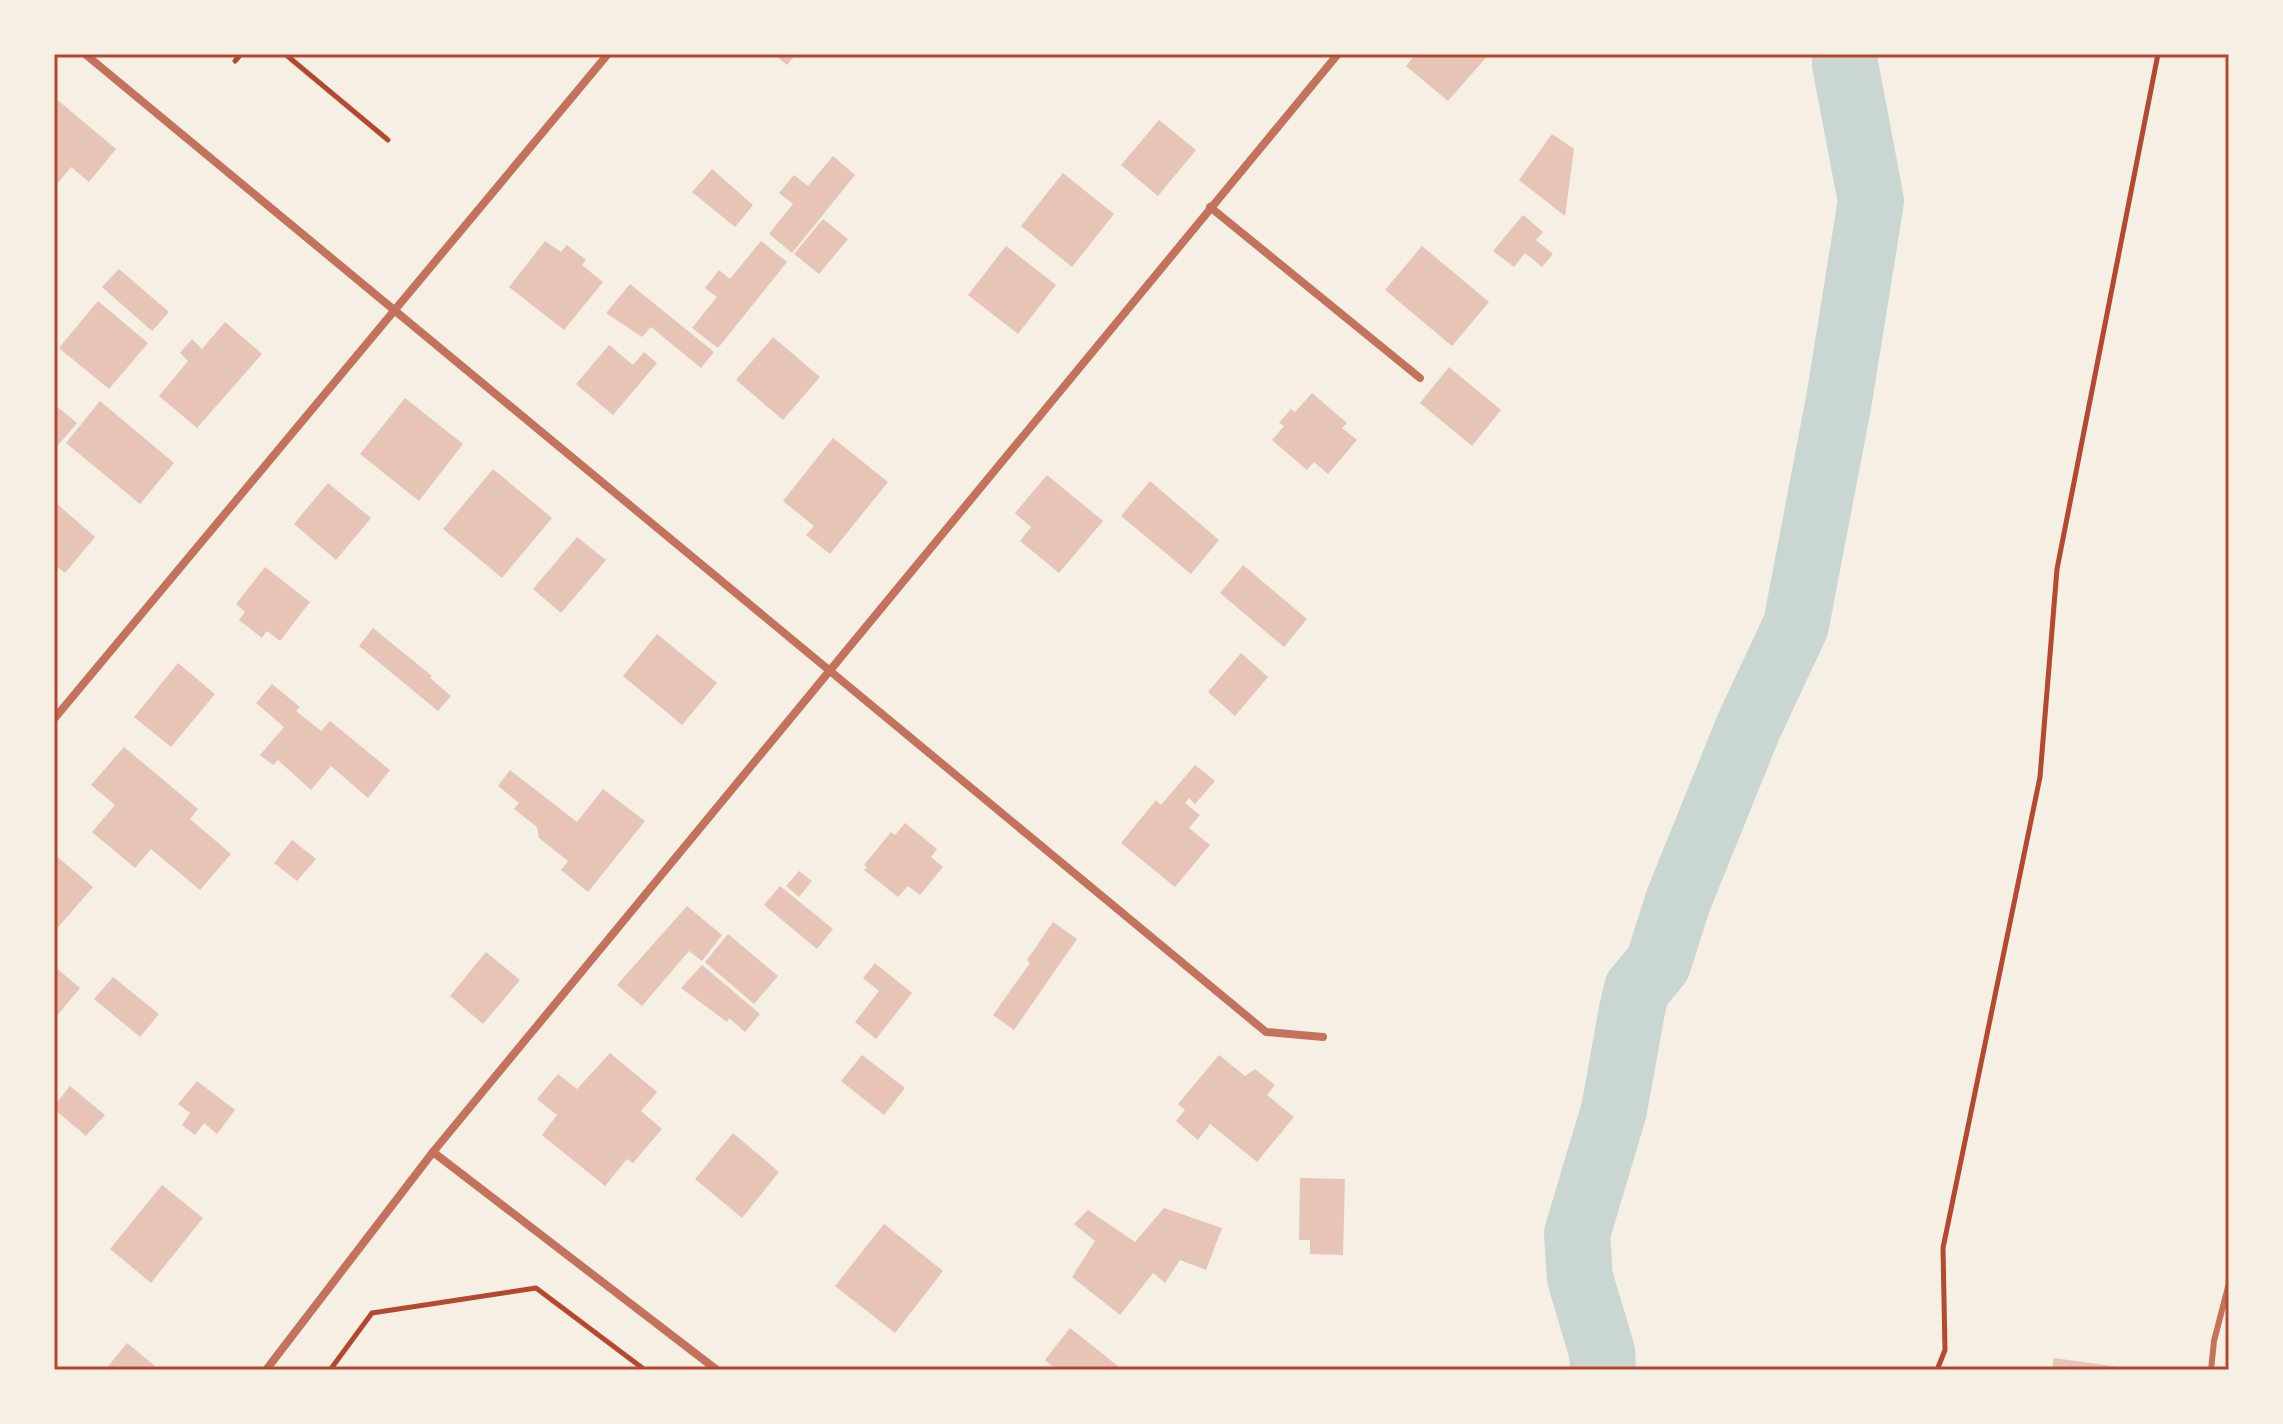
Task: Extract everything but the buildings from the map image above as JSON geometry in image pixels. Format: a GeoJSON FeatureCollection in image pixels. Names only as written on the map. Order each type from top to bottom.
{"type":"FeatureCollection","features":[{"type":"Feature","properties":{"kind":"street"},"geometry":{"type":"LineString","coordinates":[[85,54],[1266,1032],[1323,1037]]}},
{"type":"Feature","properties":{"kind":"street"},"geometry":{"type":"LineString","coordinates":[[54,719],[608,54]]}},
{"type":"Feature","properties":{"kind":"street"},"geometry":{"type":"LineString","coordinates":[[266,1370],[433,1152],[1338,54]]}},
{"type":"Feature","properties":{"kind":"street"},"geometry":{"type":"LineString","coordinates":[[1210,207],[1420,378]]}},
{"type":"Feature","properties":{"kind":"street"},"geometry":{"type":"LineString","coordinates":[[433,1152],[717,1370]]}},
{"type":"Feature","properties":{"kind":"lane"},"geometry":{"type":"LineString","coordinates":[[2211,1370],[2214,1341],[2229,1283]]}},
{"type":"Feature","properties":{"kind":"path"},"geometry":{"type":"LineString","coordinates":[[235,61],[241,54]]}},
{"type":"Feature","properties":{"kind":"path"},"geometry":{"type":"LineString","coordinates":[[285,54],[388,140]]}},
{"type":"Feature","properties":{"kind":"path"},"geometry":{"type":"LineString","coordinates":[[1937,1370],[1945,1350],[1943,1248],[2040,777],[2057,569],[2158,54]]}},
{"type":"Feature","properties":{"kind":"path"},"geometry":{"type":"LineString","coordinates":[[330,1370],[372,1313],[536,1288],[645,1370]]}},
{"type":"Feature","properties":{"kind":"waterway"},"geometry":{"type":"LineString","coordinates":[[1603,1370],[1602,1352],[1580,1278],[1577,1234],[1614,1110],[1637,989],[1658,964],[1678,901],[1748,728],[1796,625],[1839,400],[1871,201],[1845,54]]}}]}
